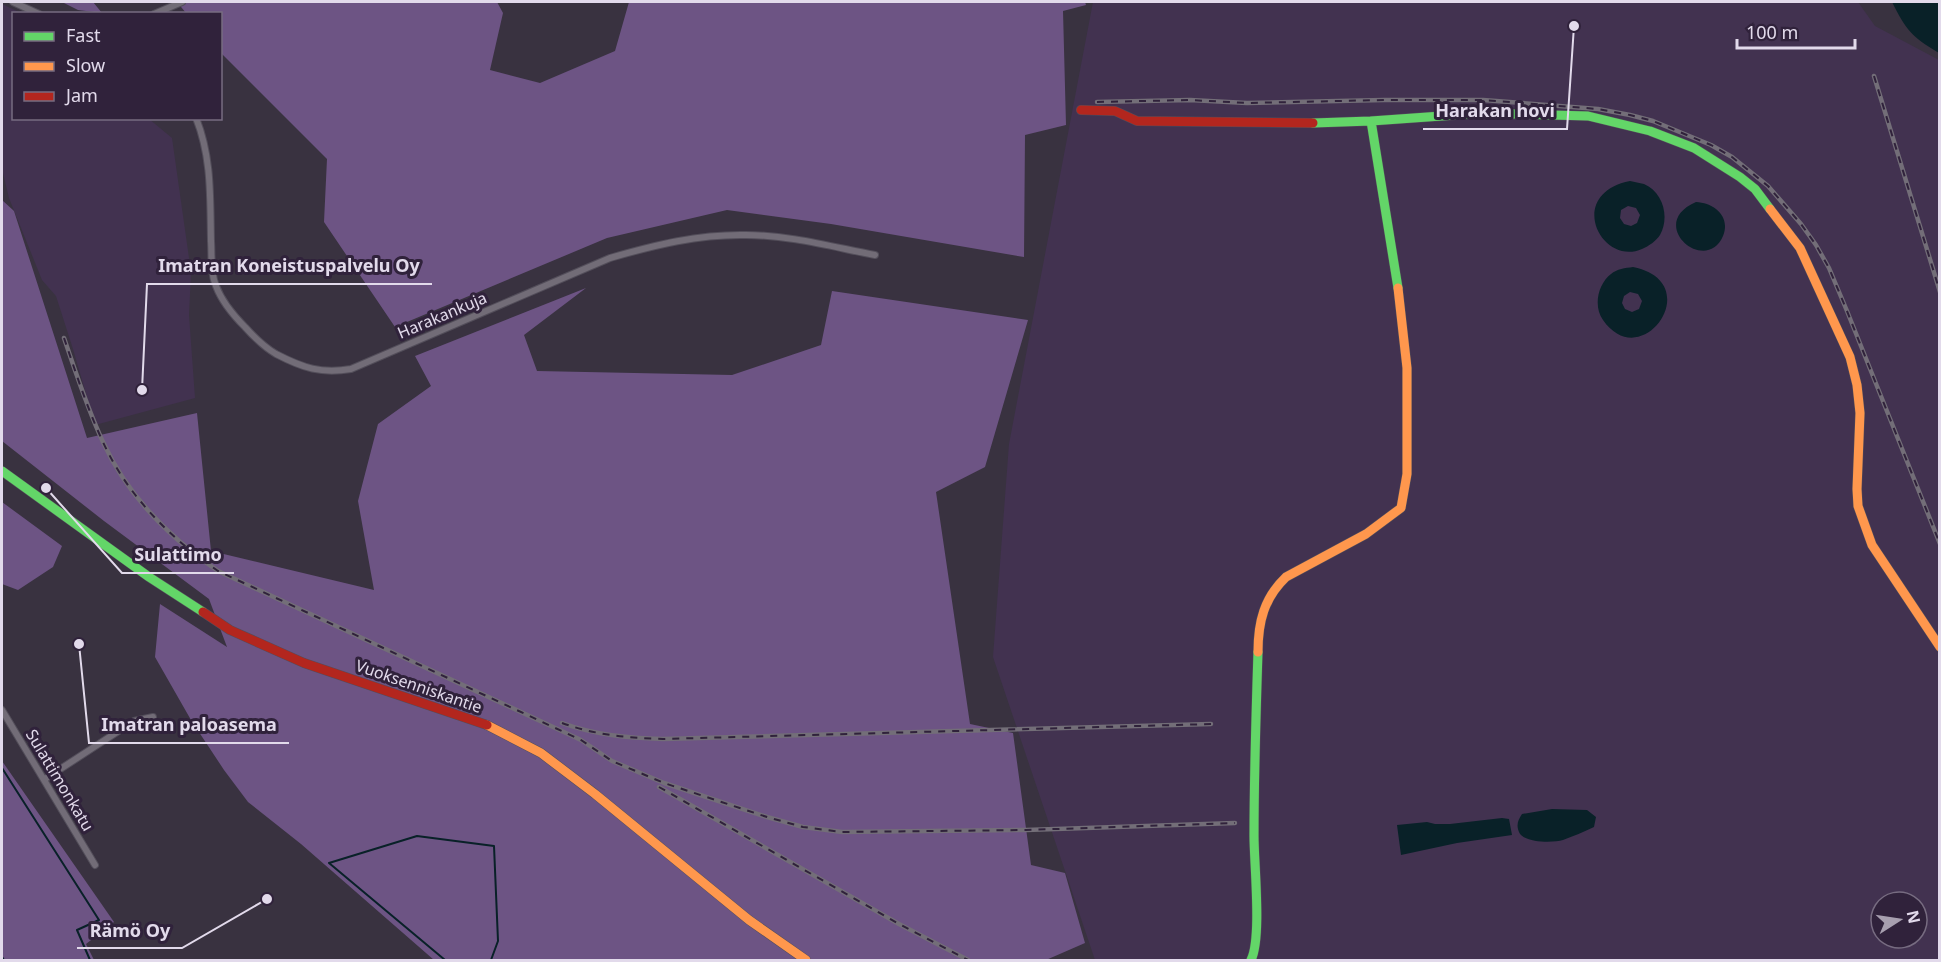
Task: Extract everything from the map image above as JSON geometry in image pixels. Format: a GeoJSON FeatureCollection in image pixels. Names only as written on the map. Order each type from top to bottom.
{"type":"FeatureCollection","features":[{"type":"Feature","properties":{"kind":"street"},"geometry":{"type":"LineString","coordinates":[[13,2],[35,12]]}},
{"type":"Feature","properties":{"kind":"street"},"geometry":{"type":"LineString","coordinates":[[159,12],[182,2]]}},
{"type":"Feature","properties":{"kind":"street"},"geometry":{"type":"LineString","coordinates":[[1081,110],[1115,111],[1137,121],[1303,123],[1485,113],[1588,116],[1650,130],[1694,148],[1755,189],[1800,248],[1850,357],[1857,385],[1860,413],[1857,489],[1858,506],[1864,526],[1872,545],[1940,647]]}},
{"type":"Feature","properties":{"kind":"street","name":"Harakankuja"},"geometry":{"type":"LineString","coordinates":[[197,120],[204,138],[209,168],[215,286],[227,306],[255,339],[272,352],[313,370],[333,372],[351,369],[610,258],[650,247],[696,238],[748,235],[777,237],[875,255]]}},
{"type":"Feature","properties":{"kind":"street"},"geometry":{"type":"LineString","coordinates":[[1251,960],[1254,954],[1256,921],[1254,837],[1258,636],[1261,617],[1275,587],[1286,577],[1366,534],[1401,508],[1407,474],[1407,368],[1402,310],[1371,121]]}},
{"type":"Feature","properties":{"kind":"street","name":"Vuoksenniskantie"},"geometry":{"type":"LineString","coordinates":[[2,471],[165,588],[230,630],[304,663],[476,720],[541,753],[595,794],[749,920],[806,960]]}},
{"type":"Feature","properties":{"kind":"street","name":"Sulattimonkatu"},"geometry":{"type":"LineString","coordinates":[[2,710],[95,865]]}},
{"type":"Feature","properties":{"kind":"street"},"geometry":{"type":"LineString","coordinates":[[45,779],[134,721],[153,717]]}},
{"type":"Feature","properties":{"kind":"shaded area"},"geometry":{"type":"Polygon","coordinates":[[[62,2],[93,2],[101,12],[94,12],[78,10],[62,2]]]}},
{"type":"Feature","properties":{"kind":"shaded area"},"geometry":{"type":"Polygon","coordinates":[[[177,2],[497,2],[503,13],[490,70],[540,83],[615,51],[629,2],[1085,2],[1086,5],[1063,11],[1066,125],[1025,135],[1024,257],[831,224],[727,210],[607,238],[395,327],[324,222],[327,159],[222,54],[222,12],[185,12],[177,2]]]}},
{"type":"Feature","properties":{"kind":"shaded area"},"geometry":{"type":"Polygon","coordinates":[[[1093,2],[1858,2],[1875,26],[1939,60],[1939,960],[1095,960],[993,657],[1009,444],[1093,2]]]}},
{"type":"Feature","properties":{"kind":"shaded area"},"geometry":{"type":"Polygon","coordinates":[[[2,4],[19,12],[12,12],[12,120],[150,120],[172,138],[191,272],[189,315],[195,398],[95,425],[56,296],[42,280],[9,198],[2,169],[2,4]]]}},
{"type":"Feature","properties":{"kind":"shaded area"},"geometry":{"type":"Polygon","coordinates":[[[2,200],[14,211],[87,438],[197,413],[211,551],[374,590],[358,501],[378,424],[431,386],[415,356],[586,288],[524,335],[537,371],[732,375],[821,345],[832,291],[1028,320],[985,467],[936,492],[970,724],[1013,733],[1031,865],[1065,873],[1085,943],[1046,960],[434,960],[301,844],[248,802],[191,720],[155,657],[160,604],[227,647],[209,599],[2,441],[2,200]]]}},
{"type":"Feature","properties":{"kind":"shaded area"},"geometry":{"type":"Polygon","coordinates":[[[2,502],[62,546],[53,567],[18,590],[2,584],[2,502]]]}},
{"type":"Feature","properties":{"kind":"shaded area"},"geometry":{"type":"Polygon","coordinates":[[[2,761],[114,922],[86,944],[94,960],[2,960],[2,761]]]}},
{"type":"Feature","properties":{"kind":"water"},"geometry":{"type":"Polygon","coordinates":[[[1892,2],[1939,2],[1939,53],[1911,32],[1901,20],[1892,2]]]}},
{"type":"Feature","properties":{"kind":"water"},"geometry":{"type":"Polygon","coordinates":[[[1630,181],[1644,184],[1656,193],[1663,206],[1664,221],[1660,235],[1652,243],[1642,249],[1627,252],[1614,248],[1603,239],[1596,227],[1594,213],[1599,200],[1610,188],[1630,181]],[[1628,206],[1621,210],[1620,218],[1624,224],[1631,226],[1637,223],[1640,215],[1636,208],[1628,206]]]}},
{"type":"Feature","properties":{"kind":"water"},"geometry":{"type":"Polygon","coordinates":[[[1696,202],[1715,208],[1725,222],[1723,236],[1715,247],[1704,251],[1694,249],[1684,242],[1678,233],[1676,222],[1682,211],[1696,202]]]}},
{"type":"Feature","properties":{"kind":"water"},"geometry":{"type":"Polygon","coordinates":[[[1633,267],[1655,276],[1665,289],[1667,305],[1661,320],[1649,332],[1635,337],[1619,334],[1603,320],[1598,308],[1600,289],[1607,278],[1616,271],[1633,267]],[[1630,292],[1624,296],[1622,303],[1625,309],[1632,312],[1639,309],[1642,301],[1638,294],[1630,292]]]}},
{"type":"Feature","properties":{"kind":"water"},"geometry":{"type":"Polygon","coordinates":[[[1552,809],[1587,810],[1596,817],[1594,827],[1558,841],[1546,842],[1522,836],[1518,825],[1522,814],[1552,809]]]}},
{"type":"Feature","properties":{"kind":"water"},"geometry":{"type":"Polygon","coordinates":[[[1509,819],[1512,835],[1457,843],[1401,855],[1397,825],[1427,822],[1450,824],[1509,819]]]}},
{"type":"Feature","properties":{"kind":"waterway"},"geometry":{"type":"LineString","coordinates":[[2,768],[99,920],[77,930],[90,960]]}},
{"type":"Feature","properties":{"kind":"waterway"},"geometry":{"type":"LineString","coordinates":[[329,863],[417,836],[494,846],[498,941],[491,960]]}},
{"type":"Feature","properties":{"kind":"waterway"},"geometry":{"type":"LineString","coordinates":[[329,863],[445,960]]}},
{"type":"Feature","properties":{"kind":"railway"},"geometry":{"type":"LineString","coordinates":[[1874,76],[1940,292]]}},
{"type":"Feature","properties":{"kind":"railway"},"geometry":{"type":"LineString","coordinates":[[1097,102],[1483,100],[1598,109],[1630,115],[1653,121],[1711,145],[1732,157],[1768,186],[1816,245],[1829,268],[1847,311],[1940,544]]}},
{"type":"Feature","properties":{"kind":"railway"},"geometry":{"type":"LineString","coordinates":[[64,338],[92,416],[124,480],[167,530],[200,558],[218,571],[581,740],[612,761],[664,783],[803,827],[842,832],[1026,830],[1235,823]]}},
{"type":"Feature","properties":{"kind":"railway"},"geometry":{"type":"LineString","coordinates":[[562,723],[612,735],[663,739],[1211,724]]}},
{"type":"Feature","properties":{"kind":"railway"},"geometry":{"type":"LineString","coordinates":[[659,787],[899,924],[968,960]]}},
{"type":"Feature","properties":{"kind":"traffic: fast"},"geometry":{"type":"LineString","coordinates":[[1371,121],[1484,113],[1588,116],[1650,131],[1694,148],[1755,189],[1770,209]]}},
{"type":"Feature","properties":{"kind":"traffic: fast"},"geometry":{"type":"LineString","coordinates":[[1313,123],[1371,121],[1398,288]]}},
{"type":"Feature","properties":{"kind":"traffic: fast"},"geometry":{"type":"LineString","coordinates":[[2,471],[149,577],[203,612]]}},
{"type":"Feature","properties":{"kind":"traffic: fast"},"geometry":{"type":"LineString","coordinates":[[1251,960],[1257,918],[1254,813],[1258,652]]}},
{"type":"Feature","properties":{"kind":"traffic: slow"},"geometry":{"type":"LineString","coordinates":[[1770,209],[1800,248],[1850,357],[1857,385],[1860,413],[1858,506],[1872,545],[1940,647]]}},
{"type":"Feature","properties":{"kind":"traffic: slow"},"geometry":{"type":"LineString","coordinates":[[1258,652],[1261,621],[1267,602],[1278,585],[1286,577],[1366,534],[1401,508],[1407,474],[1407,368],[1398,288]]}},
{"type":"Feature","properties":{"kind":"traffic: slow"},"geometry":{"type":"LineString","coordinates":[[487,725],[541,753],[595,794],[749,920],[806,960]]}},
{"type":"Feature","properties":{"kind":"traffic: jam"},"geometry":{"type":"LineString","coordinates":[[1081,110],[1115,111],[1137,121],[1313,123]]}},
{"type":"Feature","properties":{"kind":"traffic: jam"},"geometry":{"type":"LineString","coordinates":[[203,612],[230,630],[304,663],[487,725]]}},
{"type":"Feature","properties":{"kind":"place","name":"Harakan hovi"},"geometry":{"type":"Point","coordinates":[1574,26]}},
{"type":"Feature","properties":{"kind":"place","name":"Imatran Koneistuspalvelu Oy"},"geometry":{"type":"Point","coordinates":[142,390]}},
{"type":"Feature","properties":{"kind":"place","name":"Sulattimo"},"geometry":{"type":"Point","coordinates":[46,488]}},
{"type":"Feature","properties":{"kind":"place","name":"Imatran paloasema"},"geometry":{"type":"Point","coordinates":[79,644]}},
{"type":"Feature","properties":{"kind":"place","name":"Rämö Oy"},"geometry":{"type":"Point","coordinates":[267,899]}}]}
